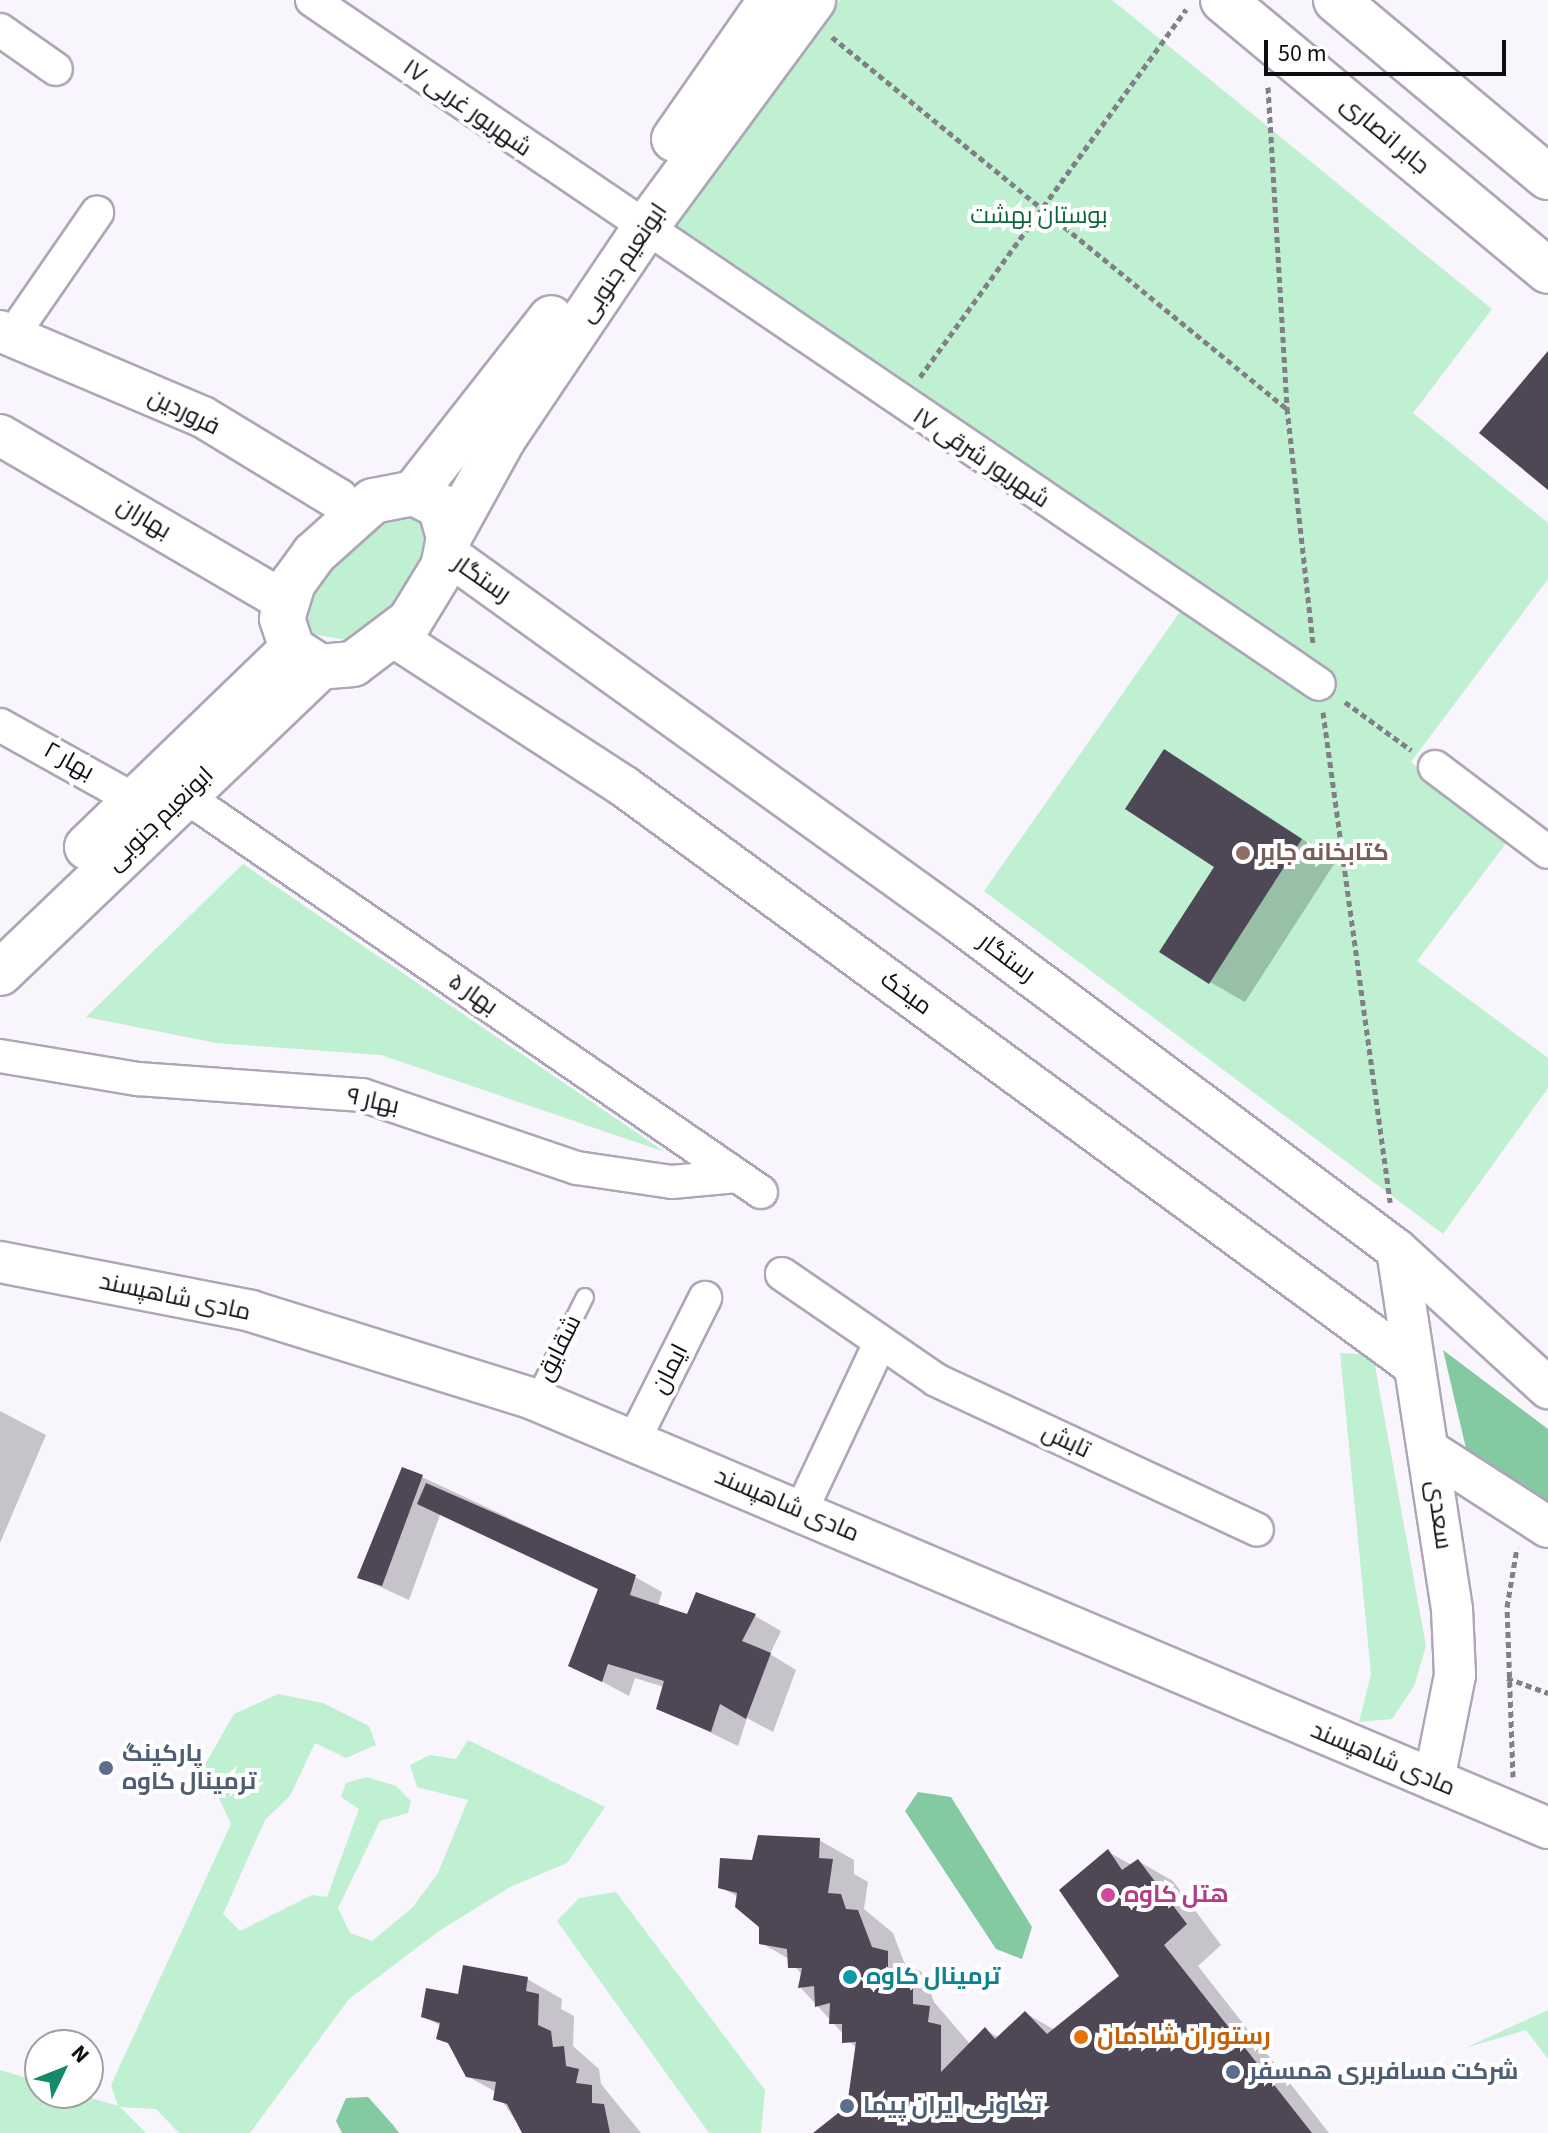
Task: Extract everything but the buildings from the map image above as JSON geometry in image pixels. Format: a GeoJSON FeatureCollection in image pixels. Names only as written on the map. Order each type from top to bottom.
{"type":"FeatureCollection","features":[{"type":"Feature","properties":{"kind":"main road","name":"ابونعیم جنوبی"},"geometry":{"type":"LineString","coordinates":[[0,930],[135,800],[306,658],[353,664],[410,621],[503,439],[771,0]]}},
{"type":"Feature","properties":{"kind":"main road","name":"جابر انصاری"},"geometry":{"type":"LineString","coordinates":[[1223,0],[1548,271]]}},
{"type":"Feature","properties":{"kind":"main road"},"geometry":{"type":"LineString","coordinates":[[1336,0],[1548,177]]}},
{"type":"Feature","properties":{"kind":"main road","name":"ابونعیم جنوبی"},"geometry":{"type":"LineString","coordinates":[[414,493],[632,224],[817,13]]}},
{"type":"Feature","properties":{"kind":"main road"},"geometry":{"type":"LineString","coordinates":[[306,658],[282,619],[287,603],[314,554],[373,501],[414,493],[440,506],[448,545]]}},
{"type":"Feature","properties":{"kind":"main road","name":"ابونعیم جنوبی"},"geometry":{"type":"LineString","coordinates":[[0,973],[185,796],[306,658]]}},
{"type":"Feature","properties":{"kind":"street","name":"۱۷ شهریور غربی"},"geometry":{"type":"LineString","coordinates":[[312,0],[632,224]]}},
{"type":"Feature","properties":{"kind":"street"},"geometry":{"type":"LineString","coordinates":[[0,30],[56,69]]}},
{"type":"Feature","properties":{"kind":"street"},"geometry":{"type":"LineString","coordinates":[[6,333],[97,213]]}},
{"type":"Feature","properties":{"kind":"street","name":"۱۷ شهریور شرقی"},"geometry":{"type":"LineString","coordinates":[[632,224],[1319,684]]}},
{"type":"Feature","properties":{"kind":"street","name":"فروردین"},"geometry":{"type":"LineString","coordinates":[[6,333],[203,417],[338,499],[354,518]]}},
{"type":"Feature","properties":{"kind":"street","name":"بهاران"},"geometry":{"type":"LineString","coordinates":[[0,435],[287,603]]}},
{"type":"Feature","properties":{"kind":"street","name":"رستگار"},"geometry":{"type":"LineString","coordinates":[[448,545],[1397,1250],[1548,1388]]}},
{"type":"Feature","properties":{"kind":"street","name":"میخک"},"geometry":{"type":"LineString","coordinates":[[391,635],[625,787],[1412,1364]]}},
{"type":"Feature","properties":{"kind":"street","name":"بهار ۲"},"geometry":{"type":"LineString","coordinates":[[0,725],[135,800]]}},
{"type":"Feature","properties":{"kind":"street"},"geometry":{"type":"LineString","coordinates":[[1435,767],[1548,852]]}},
{"type":"Feature","properties":{"kind":"street","name":"بهار ۵"},"geometry":{"type":"LineString","coordinates":[[185,796],[749,1184]]}},
{"type":"Feature","properties":{"kind":"street","name":"بهار ۹"},"geometry":{"type":"LineString","coordinates":[[0,1056],[138,1079],[362,1095],[577,1168],[672,1182],[749,1184]]}},
{"type":"Feature","properties":{"kind":"street","name":"سعدی"},"geometry":{"type":"LineString","coordinates":[[1397,1250],[1412,1364],[1430,1451],[1455,1675],[1434,1780]]}},
{"type":"Feature","properties":{"kind":"street","name":"مادی شاهپسند"},"geometry":{"type":"LineString","coordinates":[[0,1262],[251,1311],[533,1399],[1532,1821]]}},
{"type":"Feature","properties":{"kind":"street","name":"تابش"},"geometry":{"type":"LineString","coordinates":[[782,1274],[879,1345],[936,1380],[1257,1530]]}},
{"type":"Feature","properties":{"kind":"street","name":"ایمان"},"geometry":{"type":"LineString","coordinates":[[634,1440],[705,1298]]}},
{"type":"Feature","properties":{"kind":"street"},"geometry":{"type":"LineString","coordinates":[[801,1511],[879,1345]]}},
{"type":"Feature","properties":{"kind":"street"},"geometry":{"type":"LineString","coordinates":[[1430,1451],[1538,1522]]}},
{"type":"Feature","properties":{"kind":"lane","name":"شقایق"},"geometry":{"type":"LineString","coordinates":[[533,1399],[585,1297]]}},
{"type":"Feature","properties":{"kind":"path"},"geometry":{"type":"LineString","coordinates":[[912,389],[1193,0]]}},
{"type":"Feature","properties":{"kind":"path"},"geometry":{"type":"LineString","coordinates":[[817,13],[1041,211],[1287,408]]}},
{"type":"Feature","properties":{"kind":"path"},"geometry":{"type":"LineString","coordinates":[[1319,684],[1435,767]]}},
{"type":"Feature","properties":{"kind":"path"},"geometry":{"type":"LineString","coordinates":[[1532,1821],[1507,1678],[1511,1562],[1538,1522]]}},
{"type":"Feature","properties":{"kind":"path"},"geometry":{"type":"LineString","coordinates":[[1507,1678],[1548,1693]]}},
{"type":"Feature","properties":{"kind":"green space","name":"بوستان بهشت"},"geometry":{"type":"Polygon","coordinates":[[[840,0],[1112,0],[1492,309],[1413,413],[1548,523],[1548,579],[1411,762],[1510,838],[1417,961],[1548,1058],[1548,1088],[1443,1234],[984,891],[1184,606],[676,228],[840,0]]]}},
{"type":"Feature","properties":{"kind":"green space"},"geometry":{"type":"Polygon","coordinates":[[[411,511],[428,525],[422,573],[386,617],[351,641],[313,634],[299,619],[308,580],[371,516],[411,511]]]}},
{"type":"Feature","properties":{"kind":"green space"},"geometry":{"type":"Polygon","coordinates":[[[243,864],[665,1152],[381,1055],[216,1043],[86,1017],[243,864]]]}},
{"type":"Feature","properties":{"kind":"green space"},"geometry":{"type":"Polygon","coordinates":[[[1443,1350],[1548,1429],[1548,1502],[1468,1457],[1443,1350]]]}},
{"type":"Feature","properties":{"kind":"green space"},"geometry":{"type":"Polygon","coordinates":[[[1340,1353],[1373,1355],[1426,1646],[1414,1686],[1392,1719],[1359,1722],[1371,1674],[1340,1353]]]}},
{"type":"Feature","properties":{"kind":"green space"},"geometry":{"type":"Polygon","coordinates":[[[278,1694],[323,1703],[369,1726],[376,1745],[346,1758],[315,1743],[290,1796],[265,1820],[223,1914],[240,1931],[312,1895],[327,1897],[359,1809],[341,1797],[346,1783],[367,1777],[396,1786],[411,1801],[408,1813],[380,1821],[338,1908],[350,1933],[372,1941],[412,1908],[438,1873],[468,1800],[417,1787],[410,1765],[430,1755],[456,1759],[468,1740],[605,1807],[567,1863],[510,1887],[439,1931],[349,1999],[250,2133],[179,2133],[156,2109],[120,2107],[146,2133],[0,2133],[0,2070],[24,2077],[24,2109],[104,2109],[104,2102],[118,2106],[111,2085],[231,1824],[204,1766],[234,1714],[278,1694]]]}},
{"type":"Feature","properties":{"kind":"green space"},"geometry":{"type":"Polygon","coordinates":[[[918,1792],[951,1797],[1032,1927],[1022,1959],[996,1949],[905,1811],[918,1792]]]}},
{"type":"Feature","properties":{"kind":"green space"},"geometry":{"type":"Polygon","coordinates":[[[616,1892],[765,2090],[761,2133],[709,2133],[557,1921],[579,1898],[616,1892]]]}},
{"type":"Feature","properties":{"kind":"green space"},"geometry":{"type":"Polygon","coordinates":[[[1548,2010],[1548,2059],[1526,2030],[1465,2048],[1548,2010]]]}},
{"type":"Feature","properties":{"kind":"green space"},"geometry":{"type":"Polygon","coordinates":[[[368,2097],[399,2133],[342,2133],[336,2121],[346,2098],[368,2097]]]}},
{"type":"Feature","properties":{"kind":"place","name":"کتابخانه جابر"},"geometry":{"type":"Point","coordinates":[1243,853]}},
{"type":"Feature","properties":{"kind":"place","name":"پارکینگ ترمینال کاوه"},"geometry":{"type":"Point","coordinates":[106,1768]}},
{"type":"Feature","properties":{"kind":"place","name":"هتل کاوه"},"geometry":{"type":"Point","coordinates":[1108,1895]}},
{"type":"Feature","properties":{"kind":"place","name":"ترمینال کاوه"},"geometry":{"type":"Point","coordinates":[850,1977]}},
{"type":"Feature","properties":{"kind":"place","name":"رستوران شادمان"},"geometry":{"type":"Point","coordinates":[1081,2037]}},
{"type":"Feature","properties":{"kind":"place","name":"شرکت مسافربری همسفر"},"geometry":{"type":"Point","coordinates":[1233,2072]}},
{"type":"Feature","properties":{"kind":"place","name":"تعاونی ایران پیما"},"geometry":{"type":"Point","coordinates":[847,2106]}}]}
